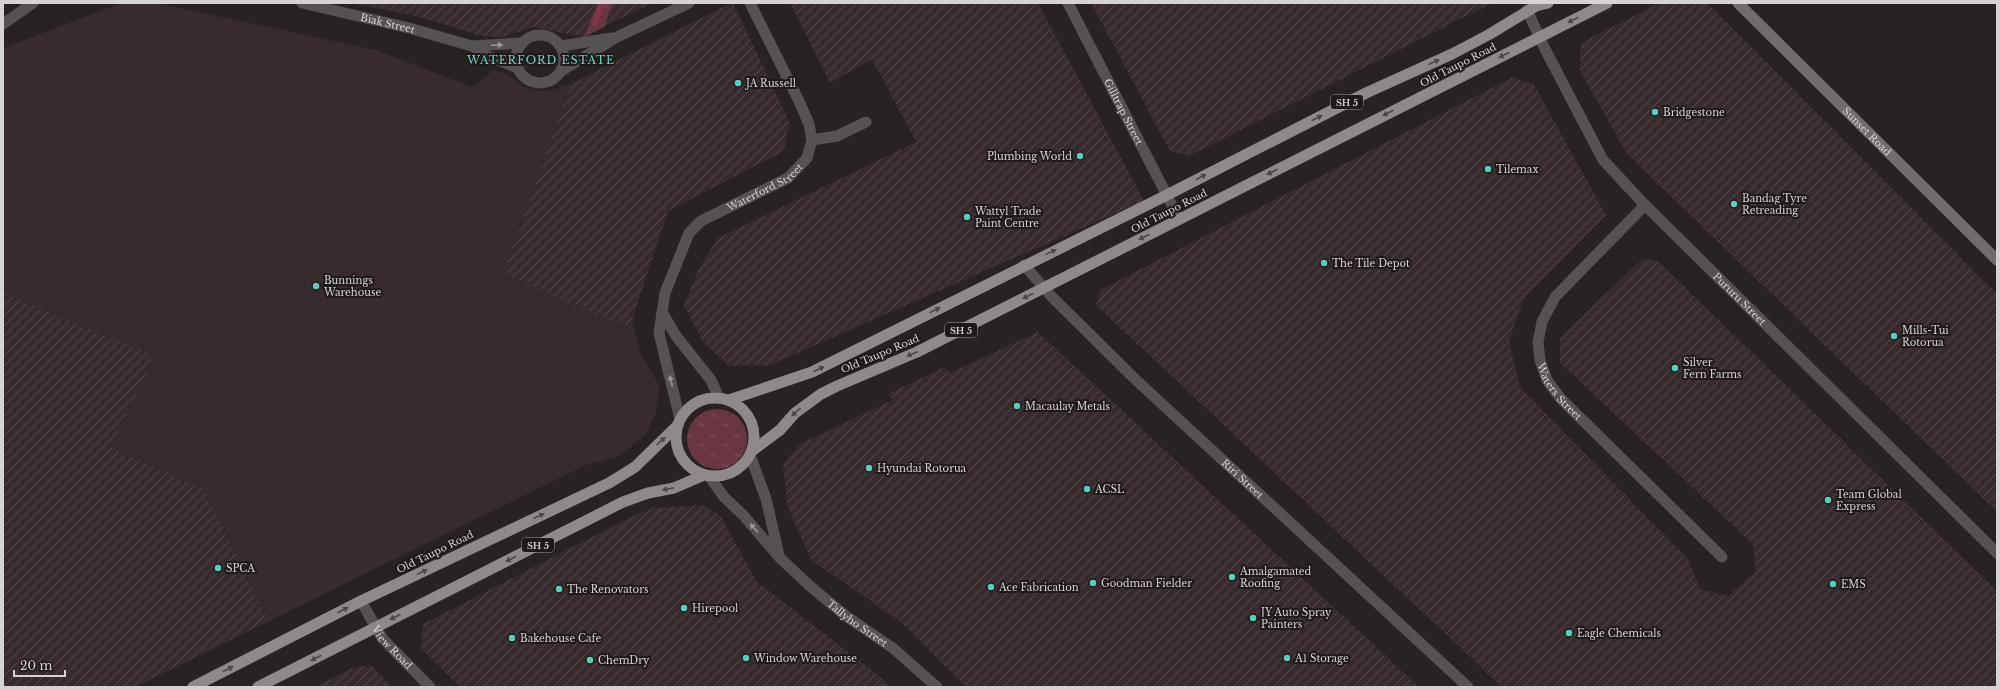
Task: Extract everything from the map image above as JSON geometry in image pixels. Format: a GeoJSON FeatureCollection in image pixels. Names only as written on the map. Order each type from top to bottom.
{"type":"FeatureCollection","features":[{"type":"Feature","properties":{"kind":"highway","name":"Old Taupo Road"},"geometry":{"type":"LineString","coordinates":[[724,399],[812,372],[1167,195],[1359,96],[1490,34],[1527,10],[1548,3]]}},
{"type":"Feature","properties":{"kind":"highway","name":"Old Taupo Road"},"geometry":{"type":"LineString","coordinates":[[751,453],[780,430],[795,413],[821,394],[917,352],[1607,3]]}},
{"type":"Feature","properties":{"kind":"highway","name":"SH 5"},"geometry":{"type":"LineString","coordinates":[[679,422],[686,411],[701,400],[724,399]]}},
{"type":"Feature","properties":{"kind":"highway"},"geometry":{"type":"LineString","coordinates":[[724,399],[738,405],[751,421],[754,441],[751,453]]}},
{"type":"Feature","properties":{"kind":"highway","name":"Old Taupo Road"},"geometry":{"type":"LineString","coordinates":[[193,687],[361,601],[609,483],[635,467],[679,422]]}},
{"type":"Feature","properties":{"kind":"highway"},"geometry":{"type":"LineString","coordinates":[[679,422],[677,443],[683,459],[696,471],[707,475]]}},
{"type":"Feature","properties":{"kind":"highway","name":"SH 5"},"geometry":{"type":"LineString","coordinates":[[258,687],[622,502],[648,493],[674,488],[707,475],[729,474],[745,463],[751,453]]}},
{"type":"Feature","properties":{"kind":"main road","name":"Sunset Road"},"geometry":{"type":"LineString","coordinates":[[1738,3],[1997,260]]}},
{"type":"Feature","properties":{"kind":"street"},"geometry":{"type":"LineString","coordinates":[[3,24],[33,3]]}},
{"type":"Feature","properties":{"kind":"street","name":"Biak Street"},"geometry":{"type":"LineString","coordinates":[[302,3],[401,26],[472,46],[487,56],[518,68]]}},
{"type":"Feature","properties":{"kind":"street"},"geometry":{"type":"LineString","coordinates":[[561,71],[564,60],[561,46],[554,39],[543,35],[532,36],[522,43],[516,56],[518,68],[526,79],[538,84],[551,81],[561,71],[617,37],[689,3]]}},
{"type":"Feature","properties":{"kind":"street"},"geometry":{"type":"LineString","coordinates":[[750,3],[799,101],[809,124],[812,140],[837,136],[866,122]]}},
{"type":"Feature","properties":{"kind":"street","name":"Gilltrap Street"},"geometry":{"type":"LineString","coordinates":[[1068,3],[1179,219]]}},
{"type":"Feature","properties":{"kind":"street","name":"Pururu Street"},"geometry":{"type":"LineString","coordinates":[[1527,10],[1539,37],[1603,160],[1645,205],[1997,553]]}},
{"type":"Feature","properties":{"kind":"street"},"geometry":{"type":"LineString","coordinates":[[561,46],[617,37]]}},
{"type":"Feature","properties":{"kind":"street","name":"Biak Street"},"geometry":{"type":"LineString","coordinates":[[472,46],[522,43]]}},
{"type":"Feature","properties":{"kind":"street","name":"Waterford Street"},"geometry":{"type":"LineString","coordinates":[[679,422],[659,333],[665,293],[689,233],[701,221],[788,178],[807,158],[812,140]]}},
{"type":"Feature","properties":{"kind":"street","name":"Waters Street"},"geometry":{"type":"LineString","coordinates":[[1645,205],[1555,297],[1542,322],[1538,342],[1540,360],[1547,380],[1561,399],[1722,557]]}},
{"type":"Feature","properties":{"kind":"street","name":"Riri Street"},"geometry":{"type":"LineString","coordinates":[[1024,266],[1135,379],[1468,687]]}},
{"type":"Feature","properties":{"kind":"street"},"geometry":{"type":"LineString","coordinates":[[662,312],[680,342],[711,380],[724,399]]}},
{"type":"Feature","properties":{"kind":"street"},"geometry":{"type":"LineString","coordinates":[[751,453],[766,499],[780,558]]}},
{"type":"Feature","properties":{"kind":"street","name":"Tallyho Street"},"geometry":{"type":"LineString","coordinates":[[707,475],[724,497],[743,515],[780,558],[846,616],[894,649],[937,687]]}},
{"type":"Feature","properties":{"kind":"street","name":"View Road"},"geometry":{"type":"LineString","coordinates":[[361,601],[382,638],[430,687]]}},
{"type":"Feature","properties":{"kind":"shaded area"},"geometry":{"type":"Polygon","coordinates":[[[122,3],[157,3],[376,50],[472,87],[494,70],[508,75],[522,86],[544,92],[571,84],[503,274],[626,325],[632,320],[640,353],[659,385],[656,413],[645,435],[620,456],[586,465],[269,621],[204,489],[112,448],[152,354],[3,292],[3,48],[122,3]]]}},
{"type":"Feature","properties":{"kind":"shaded area"},"geometry":{"type":"Polygon","coordinates":[[[350,3],[598,3],[584,37],[534,27],[499,38],[478,35],[417,16],[350,3]]]}},
{"type":"Feature","properties":{"kind":"shaded area"},"geometry":{"type":"Polygon","coordinates":[[[613,3],[652,3],[604,27],[613,3]]]}},
{"type":"Feature","properties":{"kind":"shaded area"},"geometry":{"type":"Polygon","coordinates":[[[733,3],[789,121],[784,151],[668,211],[632,320],[626,325],[613,322],[503,274],[571,84],[733,3]]]}},
{"type":"Feature","properties":{"kind":"shaded area"},"geometry":{"type":"Polygon","coordinates":[[[790,3],[1038,3],[1144,201],[770,365],[729,366],[703,342],[684,305],[699,268],[718,238],[916,142],[872,59],[830,83],[790,3]]]}},
{"type":"Feature","properties":{"kind":"shaded area"},"geometry":{"type":"Polygon","coordinates":[[[1091,3],[1492,3],[1189,156],[1170,151],[1091,3]]]}},
{"type":"Feature","properties":{"kind":"shaded area"},"geometry":{"type":"Polygon","coordinates":[[[1659,3],[1707,3],[1997,294],[1997,512],[1627,154],[1580,71],[1581,43],[1659,3]]]}},
{"type":"Feature","properties":{"kind":"shaded area"},"geometry":{"type":"Polygon","coordinates":[[[1513,77],[1534,85],[1606,215],[1524,298],[1509,341],[1520,387],[1688,559],[1700,589],[1728,596],[1755,572],[1753,544],[1560,363],[1560,338],[1642,259],[1658,261],[1997,591],[1997,687],[1502,687],[1096,305],[1100,290],[1513,77]]]}},
{"type":"Feature","properties":{"kind":"shaded area"},"geometry":{"type":"Polygon","coordinates":[[[3,292],[152,354],[147,373],[127,412],[112,448],[204,489],[269,621],[135,687],[3,687],[3,292]]]}},
{"type":"Feature","properties":{"kind":"shaded area"},"geometry":{"type":"Polygon","coordinates":[[[1038,332],[1419,687],[966,687],[901,622],[811,560],[787,505],[783,464],[800,444],[893,400],[888,394],[944,367],[950,373],[1038,332]]]}},
{"type":"Feature","properties":{"kind":"shaded area"},"geometry":{"type":"Polygon","coordinates":[[[703,505],[720,515],[757,582],[878,675],[890,687],[460,687],[421,648],[423,624],[631,517],[653,508],[703,505]]]}},
{"type":"Feature","properties":{"kind":"shaded area"},"geometry":{"type":"Polygon","coordinates":[[[371,665],[392,687],[315,687],[352,668],[371,665]]]}},
{"type":"Feature","properties":{"kind":"green space"},"geometry":{"type":"Polygon","coordinates":[[[598,3],[613,3],[604,27],[584,37],[598,3]]]}},
{"type":"Feature","properties":{"kind":"green space"},"geometry":{"type":"Polygon","coordinates":[[[717,409],[734,414],[742,422],[747,439],[742,456],[734,464],[717,469],[700,464],[692,456],[687,439],[692,422],[700,414],[717,409]]]}},
{"type":"Feature","properties":{"kind":"waterway"},"geometry":{"type":"LineString","coordinates":[[595,24],[602,3]]}},
{"type":"Feature","properties":{"kind":"place","name":"JA Russell"},"geometry":{"type":"Point","coordinates":[738,83]}},
{"type":"Feature","properties":{"kind":"place","name":"Bridgestone"},"geometry":{"type":"Point","coordinates":[1655,112]}},
{"type":"Feature","properties":{"kind":"place","name":"Plumbing World"},"geometry":{"type":"Point","coordinates":[1080,156]}},
{"type":"Feature","properties":{"kind":"place","name":"Tilemax"},"geometry":{"type":"Point","coordinates":[1488,169]}},
{"type":"Feature","properties":{"kind":"place","name":"Bandag Tyre Retreading"},"geometry":{"type":"Point","coordinates":[1734,204]}},
{"type":"Feature","properties":{"kind":"place","name":"Wattyl Trade Paint Centre"},"geometry":{"type":"Point","coordinates":[967,217]}},
{"type":"Feature","properties":{"kind":"place","name":"The Tile Depot"},"geometry":{"type":"Point","coordinates":[1324,263]}},
{"type":"Feature","properties":{"kind":"place","name":"Bunnings Warehouse"},"geometry":{"type":"Point","coordinates":[316,286]}},
{"type":"Feature","properties":{"kind":"place","name":"Mills-Tui Rotorua"},"geometry":{"type":"Point","coordinates":[1894,336]}},
{"type":"Feature","properties":{"kind":"place","name":"Silver Fern Farms"},"geometry":{"type":"Point","coordinates":[1675,368]}},
{"type":"Feature","properties":{"kind":"place","name":"Macaulay Metals"},"geometry":{"type":"Point","coordinates":[1017,406]}},
{"type":"Feature","properties":{"kind":"place","name":"Hyundai Rotorua"},"geometry":{"type":"Point","coordinates":[869,468]}},
{"type":"Feature","properties":{"kind":"place","name":"ACSL"},"geometry":{"type":"Point","coordinates":[1087,489]}},
{"type":"Feature","properties":{"kind":"place","name":"Team Global Express"},"geometry":{"type":"Point","coordinates":[1828,500]}},
{"type":"Feature","properties":{"kind":"place","name":"SPCA"},"geometry":{"type":"Point","coordinates":[218,568]}},
{"type":"Feature","properties":{"kind":"place","name":"Amalgamated Roofing"},"geometry":{"type":"Point","coordinates":[1232,577]}},
{"type":"Feature","properties":{"kind":"place","name":"Goodman Fielder"},"geometry":{"type":"Point","coordinates":[1093,583]}},
{"type":"Feature","properties":{"kind":"place","name":"EMS"},"geometry":{"type":"Point","coordinates":[1833,584]}},
{"type":"Feature","properties":{"kind":"place","name":"Ace Fabrication"},"geometry":{"type":"Point","coordinates":[991,587]}},
{"type":"Feature","properties":{"kind":"place","name":"The Renovators"},"geometry":{"type":"Point","coordinates":[559,589]}},
{"type":"Feature","properties":{"kind":"place","name":"Hirepool"},"geometry":{"type":"Point","coordinates":[684,608]}},
{"type":"Feature","properties":{"kind":"place","name":"JY Auto Spray Painters"},"geometry":{"type":"Point","coordinates":[1253,618]}},
{"type":"Feature","properties":{"kind":"place","name":"Eagle Chemicals"},"geometry":{"type":"Point","coordinates":[1569,633]}},
{"type":"Feature","properties":{"kind":"place","name":"Bakehouse Cafe"},"geometry":{"type":"Point","coordinates":[512,638]}},
{"type":"Feature","properties":{"kind":"place","name":"Window Warehouse"},"geometry":{"type":"Point","coordinates":[746,658]}},
{"type":"Feature","properties":{"kind":"place","name":"A1 Storage"},"geometry":{"type":"Point","coordinates":[1287,658]}},
{"type":"Feature","properties":{"kind":"place","name":"ChemDry"},"geometry":{"type":"Point","coordinates":[590,660]}},
{"type":"Feature","properties":{"kind":"district","name":"WATERFORD ESTATE"},"geometry":{"type":"Point","coordinates":[541,60]}}]}
